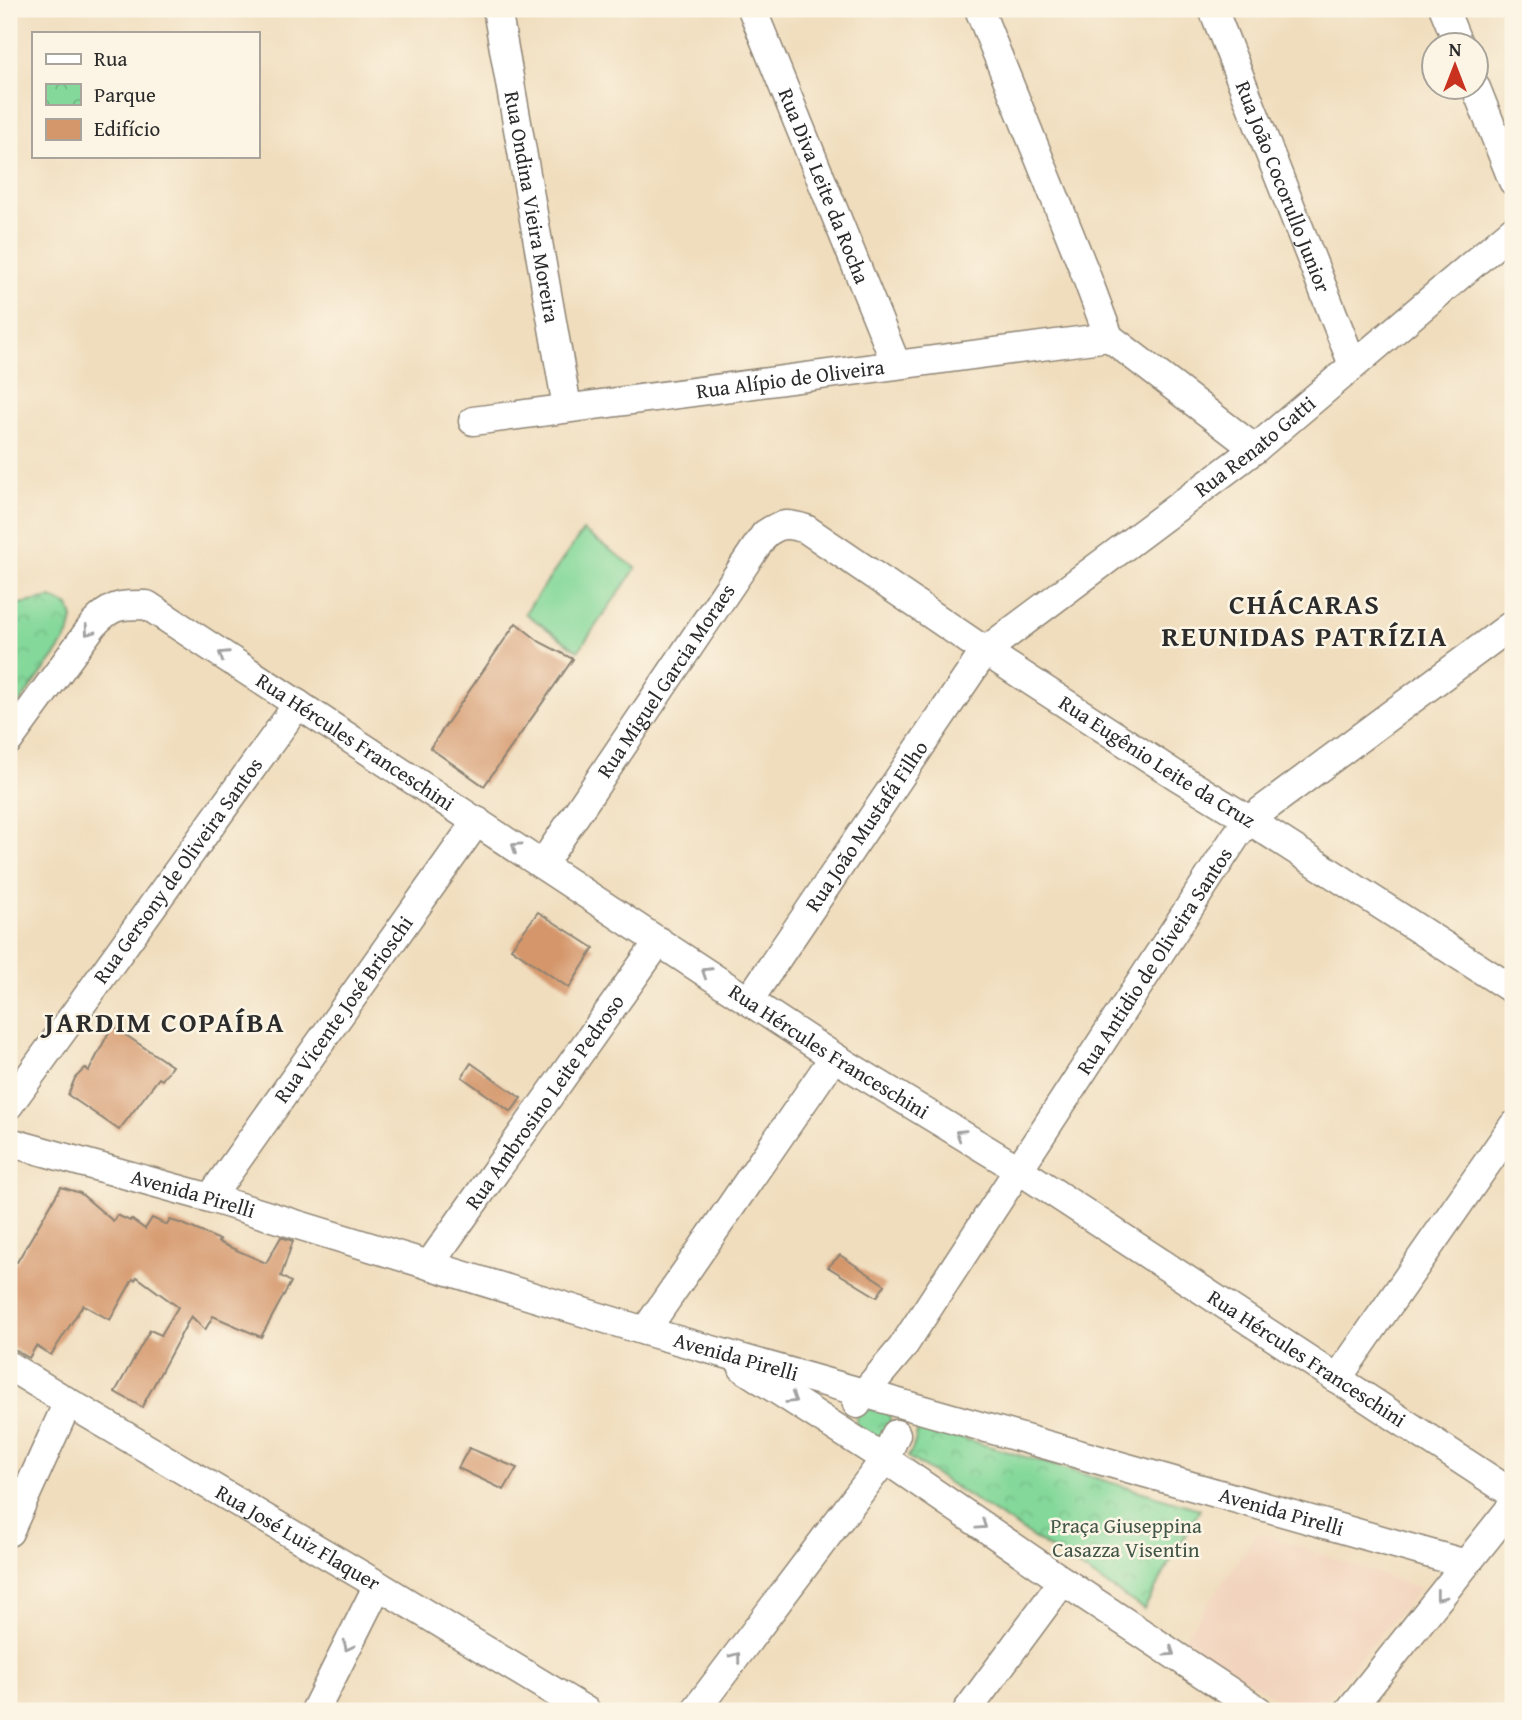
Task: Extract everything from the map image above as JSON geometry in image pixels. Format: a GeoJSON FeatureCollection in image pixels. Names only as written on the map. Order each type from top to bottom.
{"type":"FeatureCollection","features":[{"type":"Feature","properties":{"kind":"street","name":"Rua Ondina Vieira Moreira"},"geometry":{"type":"LineString","coordinates":[[498,9],[568,407]]}},
{"type":"Feature","properties":{"kind":"street","name":"Rua Diva Leite da Rocha"},"geometry":{"type":"LineString","coordinates":[[752,9],[896,364]]}},
{"type":"Feature","properties":{"kind":"street"},"geometry":{"type":"LineString","coordinates":[[979,9],[1084,270],[1108,337],[1255,449]]}},
{"type":"Feature","properties":{"kind":"street","name":"Rua João Cocorullo Junior"},"geometry":{"type":"LineString","coordinates":[[1213,9],[1353,365]]}},
{"type":"Feature","properties":{"kind":"street"},"geometry":{"type":"LineString","coordinates":[[1444,9],[1453,32]]}},
{"type":"Feature","properties":{"kind":"street"},"geometry":{"type":"LineString","coordinates":[[1482,102],[1513,181]]}},
{"type":"Feature","properties":{"kind":"street","name":"Rua Renato Gatti"},"geometry":{"type":"LineString","coordinates":[[985,651],[1255,449],[1513,230]]}},
{"type":"Feature","properties":{"kind":"street","name":"Rua Alípio de Oliveira"},"geometry":{"type":"LineString","coordinates":[[473,421],[1108,337]]}},
{"type":"Feature","properties":{"kind":"street","name":"Rua Miguel Garcia Moraes"},"geometry":{"type":"LineString","coordinates":[[542,865],[765,534],[778,525],[792,525],[806,530]]}},
{"type":"Feature","properties":{"kind":"street","name":"Rua Eugênio Leite da Cruz"},"geometry":{"type":"LineString","coordinates":[[806,530],[1177,776],[1513,989]]}},
{"type":"Feature","properties":{"kind":"street","name":"Rua Hércules Franceschini"},"geometry":{"type":"LineString","coordinates":[[9,740],[105,612],[123,605],[147,605],[834,1057],[1018,1169],[1513,1494]]}},
{"type":"Feature","properties":{"kind":"street","name":"Rua Antidio de Oliveira Santos"},"geometry":{"type":"LineString","coordinates":[[883,1416],[902,1348],[1236,835],[1249,820],[1513,624]]}},
{"type":"Feature","properties":{"kind":"street","name":"Rua João Mustafá Filho"},"geometry":{"type":"LineString","coordinates":[[749,1000],[985,651]]}},
{"type":"Feature","properties":{"kind":"street","name":"Rua Gersony de Oliveira Santos"},"geometry":{"type":"LineString","coordinates":[[9,1105],[298,704]]}},
{"type":"Feature","properties":{"kind":"street","name":"Rua Vicente José Brioschi"},"geometry":{"type":"LineString","coordinates":[[209,1198],[477,821]]}},
{"type":"Feature","properties":{"kind":"street","name":"Rua Ambrosino Leite Pedroso"},"geometry":{"type":"LineString","coordinates":[[429,1265],[659,941]]}},
{"type":"Feature","properties":{"kind":"street"},"geometry":{"type":"LineString","coordinates":[[645,1331],[834,1057]]}},
{"type":"Feature","properties":{"kind":"street"},"geometry":{"type":"LineString","coordinates":[[1337,1379],[1513,1126]]}},
{"type":"Feature","properties":{"kind":"street","name":"Avenida Pirelli"},"geometry":{"type":"LineString","coordinates":[[9,1142],[209,1198],[645,1331],[714,1349],[883,1416],[1466,1564]]}},
{"type":"Feature","properties":{"kind":"street"},"geometry":{"type":"LineString","coordinates":[[714,1349],[861,1443]]}},
{"type":"Feature","properties":{"kind":"street","name":"Rua José Luiz Flaquer"},"geometry":{"type":"LineString","coordinates":[[9,1366],[379,1585],[583,1711]]}},
{"type":"Feature","properties":{"kind":"street"},"geometry":{"type":"LineString","coordinates":[[9,1532],[68,1402]]}},
{"type":"Feature","properties":{"kind":"street"},"geometry":{"type":"LineString","coordinates":[[861,1443],[852,1433],[849,1420],[852,1411],[883,1416],[1063,1581],[1259,1711]]}},
{"type":"Feature","properties":{"kind":"street"},"geometry":{"type":"LineString","coordinates":[[861,1443],[883,1416]]}},
{"type":"Feature","properties":{"kind":"street"},"geometry":{"type":"LineString","coordinates":[[695,1711],[883,1416]]}},
{"type":"Feature","properties":{"kind":"street"},"geometry":{"type":"LineString","coordinates":[[1349,1711],[1513,1505]]}},
{"type":"Feature","properties":{"kind":"street"},"geometry":{"type":"LineString","coordinates":[[967,1711],[1063,1581]]}},
{"type":"Feature","properties":{"kind":"street"},"geometry":{"type":"LineString","coordinates":[[315,1711],[379,1585]]}},
{"type":"Feature","properties":{"kind":"shaded area"},"geometry":{"type":"Polygon","coordinates":[[[1258,1532],[1420,1588],[1315,1711],[1296,1711],[1182,1640],[1258,1532]]]}},
{"type":"Feature","properties":{"kind":"green space"},"geometry":{"type":"Polygon","coordinates":[[[583,531],[636,568],[578,651],[525,613],[583,531]]]}},
{"type":"Feature","properties":{"kind":"green space"},"geometry":{"type":"Polygon","coordinates":[[[51,598],[69,606],[73,618],[70,632],[9,717],[9,606],[51,598]]]}},
{"type":"Feature","properties":{"kind":"green space"},"geometry":{"type":"Polygon","coordinates":[[[863,1406],[888,1411],[891,1422],[887,1433],[873,1439],[858,1431],[857,1418],[863,1406]]]}},
{"type":"Feature","properties":{"kind":"green space","name":"Praça Giuseppina Casazza Visentin"},"geometry":{"type":"Polygon","coordinates":[[[918,1425],[1200,1509],[1144,1609],[908,1457],[915,1442],[918,1425]]]}},
{"type":"Feature","properties":{"kind":"building"},"geometry":{"type":"Polygon","coordinates":[[[516,623],[540,642],[573,659],[484,786],[430,748],[516,623]]]}},
{"type":"Feature","properties":{"kind":"building"},"geometry":{"type":"Polygon","coordinates":[[[538,912],[594,948],[569,988],[511,948],[538,912]]]}},
{"type":"Feature","properties":{"kind":"building"},"geometry":{"type":"Polygon","coordinates":[[[112,1026],[172,1066],[162,1080],[159,1078],[119,1130],[68,1095],[75,1078],[85,1068],[89,1071],[112,1026]]]}},
{"type":"Feature","properties":{"kind":"building"},"geometry":{"type":"Polygon","coordinates":[[[471,1063],[521,1098],[511,1112],[462,1077],[471,1063]]]}},
{"type":"Feature","properties":{"kind":"building"},"geometry":{"type":"Polygon","coordinates":[[[61,1187],[80,1193],[113,1221],[117,1215],[130,1221],[131,1219],[145,1229],[152,1218],[167,1225],[170,1220],[220,1240],[218,1242],[266,1263],[281,1237],[293,1241],[281,1276],[291,1282],[261,1337],[213,1316],[205,1330],[191,1316],[142,1407],[115,1392],[150,1330],[161,1335],[178,1307],[137,1277],[133,1279],[110,1320],[83,1305],[51,1355],[36,1346],[29,1358],[9,1346],[9,1257],[17,1262],[61,1187]]]}},
{"type":"Feature","properties":{"kind":"building"},"geometry":{"type":"Polygon","coordinates":[[[840,1255],[885,1285],[877,1297],[828,1267],[840,1255]]]}},
{"type":"Feature","properties":{"kind":"building"},"geometry":{"type":"Polygon","coordinates":[[[469,1448],[517,1468],[504,1490],[458,1468],[469,1448]]]}},
{"type":"Feature","properties":{"kind":"district","name":"CHÁCARAS REUNIDAS PATRÍZIA"},"geometry":{"type":"Point","coordinates":[1305,620]}},
{"type":"Feature","properties":{"kind":"district","name":"JARDIM COPAÍBA"},"geometry":{"type":"Point","coordinates":[165,1022]}}]}
